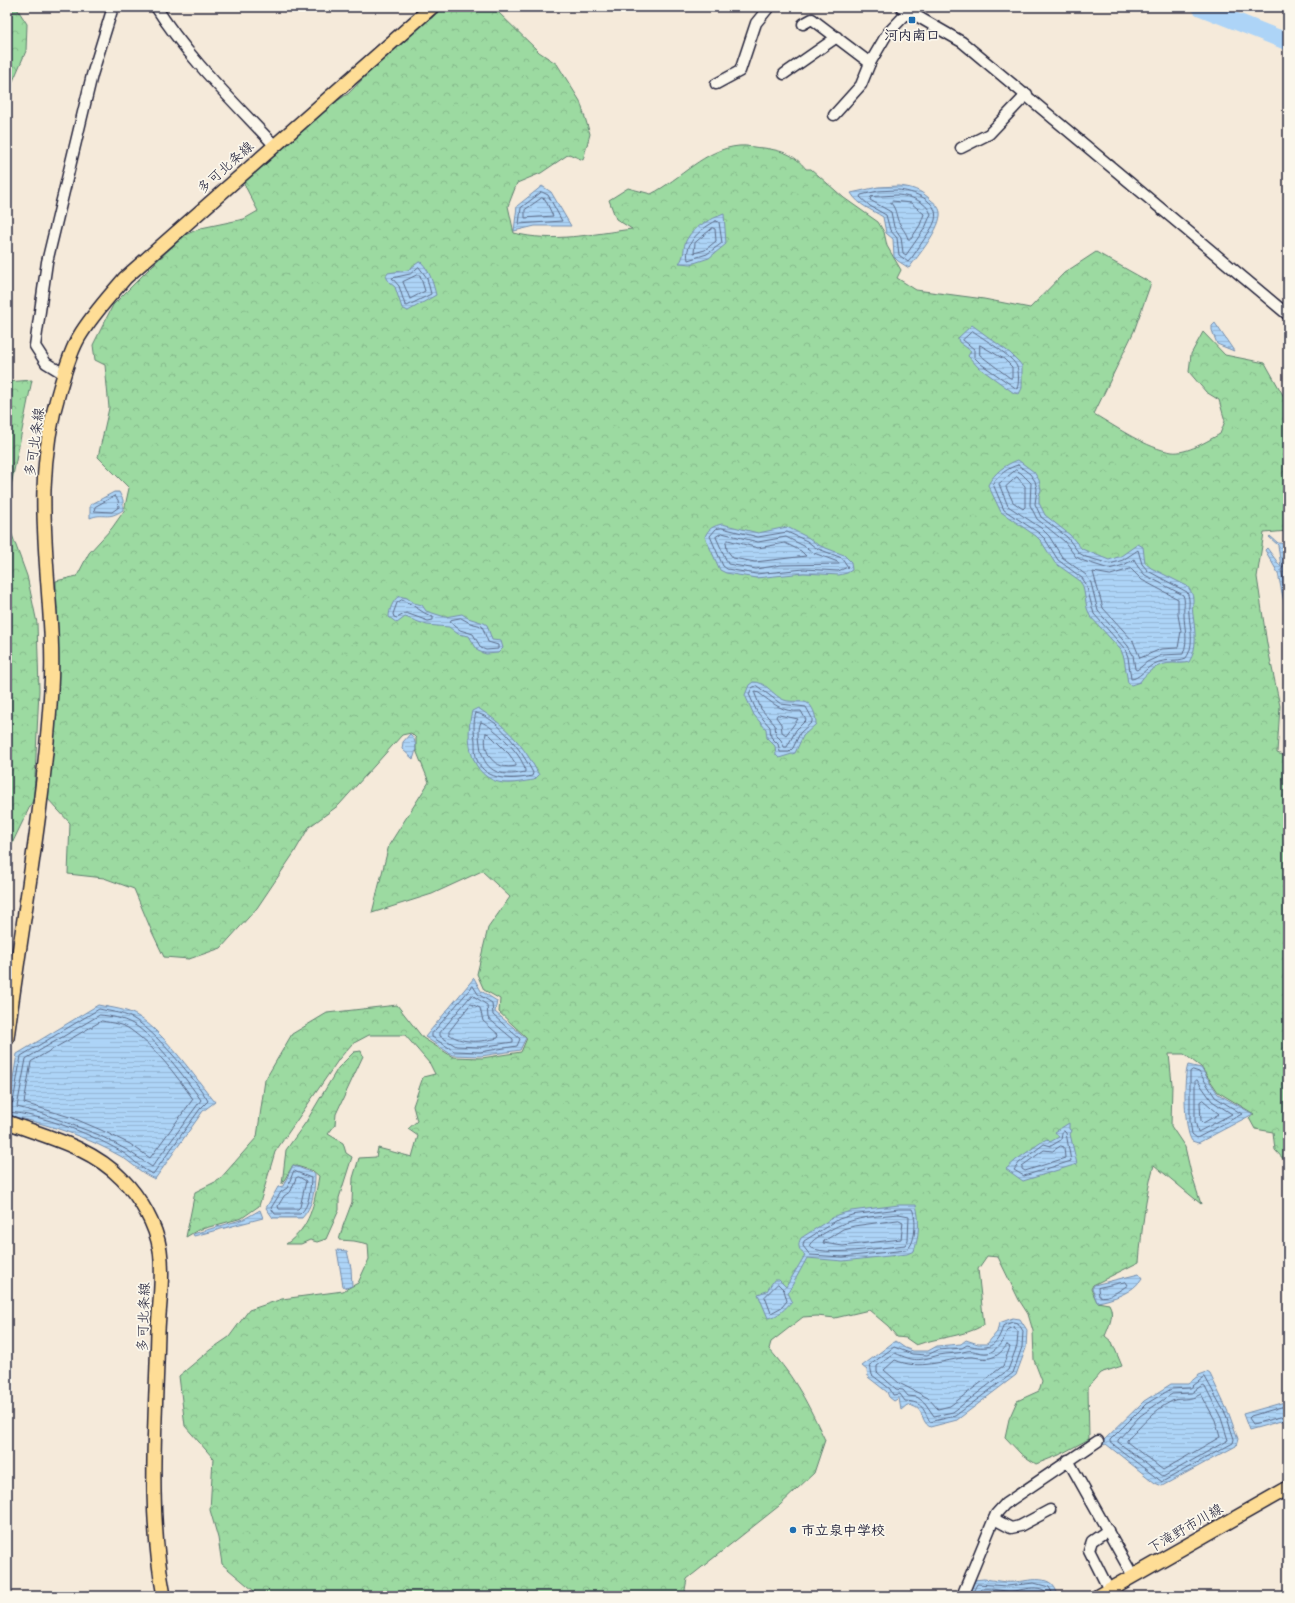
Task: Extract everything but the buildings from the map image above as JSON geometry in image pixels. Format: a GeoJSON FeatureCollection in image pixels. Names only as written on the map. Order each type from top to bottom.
{"type":"FeatureCollection","features":[{"type":"Feature","properties":{"kind":"main road","name":"多可北条線"},"geometry":{"type":"LineString","coordinates":[[7,1038],[20,936],[37,838],[51,689],[50,619],[44,490],[47,446],[54,407],[64,374],[78,339],[99,308],[125,278],[432,7]]}},
{"type":"Feature","properties":{"kind":"main road","name":"多可北条線"},"geometry":{"type":"LineString","coordinates":[[7,1122],[80,1148],[106,1165],[122,1179],[139,1199],[153,1227],[160,1250],[161,1292],[153,1506],[158,1563],[164,1596]]}},
{"type":"Feature","properties":{"kind":"main road","name":"下滝野市川線"},"geometry":{"type":"LineString","coordinates":[[1109,1593],[1133,1576],[1288,1488]]}},
{"type":"Feature","properties":{"kind":"street"},"geometry":{"type":"LineString","coordinates":[[64,374],[46,363],[35,346],[47,262],[92,75],[112,7]]}},
{"type":"Feature","properties":{"kind":"street"},"geometry":{"type":"LineString","coordinates":[[156,7],[165,22],[209,75],[274,145]]}},
{"type":"Feature","properties":{"kind":"street"},"geometry":{"type":"LineString","coordinates":[[716,84],[740,71],[756,24],[769,7]]}},
{"type":"Feature","properties":{"kind":"street"},"geometry":{"type":"LineString","coordinates":[[834,115],[865,80],[870,63],[887,34],[910,9],[962,42],[1027,94],[1288,314]]}},
{"type":"Feature","properties":{"kind":"street"},"geometry":{"type":"LineString","coordinates":[[803,24],[812,19],[870,63]]}},
{"type":"Feature","properties":{"kind":"street"},"geometry":{"type":"LineString","coordinates":[[784,74],[837,37]]}},
{"type":"Feature","properties":{"kind":"street"},"geometry":{"type":"LineString","coordinates":[[961,148],[989,134],[1027,94]]}},
{"type":"Feature","properties":{"kind":"street"},"geometry":{"type":"LineString","coordinates":[[962,1596],[996,1514],[1005,1504],[1098,1441]]}},
{"type":"Feature","properties":{"kind":"street"},"geometry":{"type":"LineString","coordinates":[[1068,1460],[1133,1576]]}},
{"type":"Feature","properties":{"kind":"street"},"geometry":{"type":"LineString","coordinates":[[994,1519],[1011,1528],[1020,1526],[1050,1510]]}},
{"type":"Feature","properties":{"kind":"street"},"geometry":{"type":"LineString","coordinates":[[1108,1530],[1092,1541],[1089,1550],[1109,1593]]}},
{"type":"Feature","properties":{"kind":"green space"},"geometry":{"type":"Polygon","coordinates":[[[7,7],[16,7],[27,24],[26,51],[7,95],[7,7]]]}},
{"type":"Feature","properties":{"kind":"green space"},"geometry":{"type":"Polygon","coordinates":[[[442,7],[490,7],[497,11],[539,52],[557,64],[580,101],[590,134],[583,160],[569,154],[541,173],[517,183],[508,206],[514,233],[528,236],[573,237],[632,229],[616,219],[609,200],[628,188],[651,194],[704,159],[726,148],[745,146],[777,150],[788,154],[802,164],[806,169],[811,169],[844,198],[878,222],[884,232],[887,246],[901,270],[897,278],[916,290],[984,299],[1030,308],[1064,273],[1096,252],[1151,283],[1134,331],[1094,414],[1153,447],[1172,452],[1184,451],[1220,434],[1225,421],[1219,400],[1206,392],[1189,372],[1191,354],[1203,332],[1225,355],[1265,363],[1288,404],[1288,531],[1264,533],[1257,577],[1267,644],[1280,706],[1277,753],[1288,757],[1288,1164],[1275,1150],[1273,1132],[1255,1129],[1249,1118],[1254,1114],[1218,1092],[1201,1067],[1184,1054],[1169,1054],[1172,1084],[1171,1126],[1185,1147],[1191,1173],[1201,1204],[1154,1165],[1146,1201],[1139,1262],[1093,1285],[1091,1289],[1097,1302],[1109,1304],[1111,1308],[1111,1320],[1105,1336],[1112,1342],[1122,1366],[1100,1373],[1088,1387],[1089,1439],[1059,1455],[1036,1464],[1021,1454],[1005,1437],[1009,1419],[1017,1401],[1039,1391],[1042,1381],[1034,1360],[1033,1331],[1028,1314],[1019,1300],[998,1257],[987,1256],[978,1269],[984,1325],[968,1332],[916,1345],[906,1338],[897,1337],[888,1326],[869,1310],[835,1318],[817,1316],[803,1317],[771,1342],[769,1349],[787,1371],[801,1392],[825,1440],[814,1473],[779,1506],[687,1579],[685,1590],[689,1596],[260,1596],[222,1564],[218,1538],[210,1510],[213,1458],[185,1426],[179,1376],[210,1350],[229,1337],[249,1310],[282,1299],[343,1291],[358,1283],[369,1259],[368,1244],[339,1240],[352,1202],[353,1178],[359,1158],[376,1157],[378,1148],[412,1157],[418,1136],[408,1129],[417,1121],[413,1106],[423,1077],[435,1074],[430,1064],[405,1035],[369,1035],[352,1044],[339,1059],[275,1152],[259,1206],[242,1218],[198,1230],[186,1237],[195,1192],[219,1180],[257,1137],[265,1080],[292,1034],[327,1013],[397,1005],[423,1038],[453,1057],[482,1058],[521,1052],[527,1038],[499,1012],[500,999],[484,990],[477,974],[488,928],[510,897],[482,871],[432,894],[372,913],[389,845],[429,782],[416,750],[416,738],[411,733],[402,735],[339,805],[309,827],[294,853],[257,908],[221,948],[189,959],[164,957],[134,889],[104,878],[68,874],[70,823],[47,798],[56,639],[56,581],[77,576],[89,553],[112,528],[124,511],[129,488],[98,457],[109,408],[105,365],[95,360],[93,345],[113,305],[185,235],[201,228],[244,219],[258,211],[243,182],[316,115],[349,93],[412,28],[432,18],[442,7]]]}},
{"type":"Feature","properties":{"kind":"green space"},"geometry":{"type":"Polygon","coordinates":[[[32,380],[7,506],[7,382],[32,380]]]}},
{"type":"Feature","properties":{"kind":"green space"},"geometry":{"type":"Polygon","coordinates":[[[7,521],[27,576],[37,623],[39,690],[34,798],[7,854],[7,521]]]}},
{"type":"Feature","properties":{"kind":"green space"},"geometry":{"type":"Polygon","coordinates":[[[361,1051],[363,1056],[336,1114],[335,1125],[328,1134],[343,1143],[346,1153],[352,1157],[339,1198],[339,1210],[326,1239],[317,1242],[310,1240],[301,1244],[286,1244],[301,1230],[310,1214],[319,1176],[313,1171],[293,1165],[282,1184],[286,1150],[306,1122],[338,1068],[354,1052],[361,1051]]]}},
{"type":"Feature","properties":{"kind":"water"},"geometry":{"type":"Polygon","coordinates":[[[542,186],[551,192],[571,226],[535,226],[514,231],[517,206],[542,186]]]}},
{"type":"Feature","properties":{"kind":"water"},"geometry":{"type":"Polygon","coordinates":[[[898,186],[920,191],[939,208],[940,212],[940,218],[933,233],[909,268],[894,257],[893,239],[886,233],[883,217],[861,204],[851,193],[878,187],[898,186]]]}},
{"type":"Feature","properties":{"kind":"water"},"geometry":{"type":"Polygon","coordinates":[[[724,214],[726,244],[709,258],[691,264],[679,263],[690,234],[703,224],[724,214]]]}},
{"type":"Feature","properties":{"kind":"water"},"geometry":{"type":"Polygon","coordinates":[[[421,262],[429,273],[436,295],[408,311],[402,308],[395,287],[389,282],[386,276],[388,273],[408,270],[421,262]]]}},
{"type":"Feature","properties":{"kind":"water"},"geometry":{"type":"Polygon","coordinates":[[[1215,323],[1234,351],[1217,344],[1212,330],[1212,326],[1215,323]]]}},
{"type":"Feature","properties":{"kind":"water"},"geometry":{"type":"Polygon","coordinates":[[[972,325],[1010,353],[1022,366],[1022,388],[1019,394],[1014,393],[978,367],[968,356],[971,351],[959,342],[958,338],[972,325]]]}},
{"type":"Feature","properties":{"kind":"water"},"geometry":{"type":"Polygon","coordinates":[[[1018,460],[1034,472],[1039,480],[1041,490],[1039,503],[1045,515],[1070,535],[1082,549],[1109,560],[1121,556],[1138,544],[1143,547],[1145,563],[1151,568],[1187,586],[1193,597],[1195,633],[1194,651],[1189,662],[1163,664],[1146,674],[1140,682],[1131,685],[1128,683],[1124,658],[1121,650],[1090,616],[1083,586],[1079,580],[1055,563],[1041,541],[1036,536],[1001,512],[988,485],[1001,470],[1018,460]]]}},
{"type":"Feature","properties":{"kind":"water"},"geometry":{"type":"Polygon","coordinates":[[[114,492],[119,492],[123,500],[123,510],[109,516],[95,516],[90,518],[90,505],[114,492]]]}},
{"type":"Feature","properties":{"kind":"water"},"geometry":{"type":"Polygon","coordinates":[[[722,524],[758,533],[787,527],[809,538],[818,545],[844,555],[851,562],[852,570],[839,575],[804,573],[756,578],[726,573],[720,570],[705,537],[708,531],[722,524]]]}},
{"type":"Feature","properties":{"kind":"water"},"geometry":{"type":"Polygon","coordinates":[[[1270,536],[1278,543],[1288,544],[1288,622],[1278,573],[1265,550],[1267,548],[1281,567],[1278,545],[1269,537],[1270,536]]]}},
{"type":"Feature","properties":{"kind":"water"},"geometry":{"type":"Polygon","coordinates":[[[399,596],[422,605],[426,611],[445,617],[462,614],[468,618],[484,623],[487,625],[492,640],[501,641],[503,648],[498,653],[486,654],[478,651],[469,636],[458,634],[449,627],[427,625],[405,617],[397,623],[389,617],[389,614],[393,603],[399,596]]]}},
{"type":"Feature","properties":{"kind":"water"},"geometry":{"type":"Polygon","coordinates":[[[753,682],[758,682],[766,686],[784,700],[800,701],[809,704],[812,708],[816,724],[803,736],[795,753],[779,758],[776,755],[775,746],[767,738],[766,729],[754,715],[745,695],[749,685],[753,682]]]}},
{"type":"Feature","properties":{"kind":"water"},"geometry":{"type":"Polygon","coordinates":[[[478,708],[506,729],[527,754],[539,775],[534,780],[503,783],[492,780],[476,765],[472,755],[469,733],[472,711],[478,708]]]}},
{"type":"Feature","properties":{"kind":"water"},"geometry":{"type":"Polygon","coordinates":[[[410,734],[414,739],[416,746],[413,759],[402,749],[403,742],[410,734]]]}},
{"type":"Feature","properties":{"kind":"water"},"geometry":{"type":"Polygon","coordinates":[[[474,978],[481,991],[497,1001],[495,1012],[526,1038],[520,1050],[481,1056],[452,1055],[425,1037],[474,978]]]}},
{"type":"Feature","properties":{"kind":"water"},"geometry":{"type":"Polygon","coordinates":[[[98,1005],[130,1012],[149,1025],[179,1056],[215,1102],[203,1111],[155,1179],[142,1172],[122,1157],[94,1143],[37,1122],[7,1115],[17,1054],[98,1005]]]}},
{"type":"Feature","properties":{"kind":"water"},"geometry":{"type":"Polygon","coordinates":[[[1188,1065],[1201,1068],[1218,1094],[1253,1114],[1198,1143],[1192,1141],[1187,1126],[1185,1104],[1185,1081],[1188,1065]]]}},
{"type":"Feature","properties":{"kind":"water"},"geometry":{"type":"Polygon","coordinates":[[[1069,1123],[1069,1129],[1072,1131],[1070,1134],[1077,1164],[1023,1181],[1006,1169],[1043,1141],[1047,1139],[1050,1142],[1059,1137],[1055,1132],[1069,1123]]]}},
{"type":"Feature","properties":{"kind":"water"},"geometry":{"type":"Polygon","coordinates":[[[293,1165],[315,1174],[314,1192],[309,1209],[302,1218],[273,1218],[266,1208],[278,1187],[283,1186],[293,1165]]]}},
{"type":"Feature","properties":{"kind":"water"},"geometry":{"type":"Polygon","coordinates":[[[899,1205],[916,1205],[918,1228],[914,1251],[907,1254],[843,1261],[807,1258],[788,1293],[792,1301],[778,1314],[768,1318],[758,1294],[767,1291],[774,1280],[779,1280],[786,1287],[805,1255],[799,1248],[801,1238],[837,1215],[851,1211],[899,1205]]]}},
{"type":"Feature","properties":{"kind":"water"},"geometry":{"type":"Polygon","coordinates":[[[260,1210],[263,1218],[194,1236],[193,1234],[244,1219],[260,1210]]]}},
{"type":"Feature","properties":{"kind":"water"},"geometry":{"type":"Polygon","coordinates":[[[337,1250],[347,1251],[351,1268],[352,1286],[346,1288],[343,1286],[337,1250]]]}},
{"type":"Feature","properties":{"kind":"water"},"geometry":{"type":"Polygon","coordinates":[[[1139,1274],[1142,1278],[1128,1291],[1116,1297],[1097,1302],[1092,1289],[1094,1285],[1139,1274]]]}},
{"type":"Feature","properties":{"kind":"water"},"geometry":{"type":"Polygon","coordinates":[[[1013,1318],[1020,1319],[1027,1330],[1026,1348],[1016,1375],[957,1420],[930,1427],[924,1421],[920,1411],[917,1408],[907,1405],[901,1410],[899,1398],[894,1401],[889,1397],[887,1392],[868,1377],[867,1370],[862,1366],[895,1341],[905,1348],[913,1351],[928,1351],[937,1346],[961,1344],[966,1340],[978,1344],[987,1344],[997,1332],[999,1323],[1013,1318]]]}},
{"type":"Feature","properties":{"kind":"water"},"geometry":{"type":"Polygon","coordinates":[[[1207,1372],[1210,1374],[1229,1414],[1238,1439],[1236,1446],[1162,1486],[1155,1483],[1106,1444],[1104,1445],[1101,1443],[1144,1401],[1171,1384],[1188,1384],[1199,1375],[1207,1372]]]}},
{"type":"Feature","properties":{"kind":"water"},"geometry":{"type":"Polygon","coordinates":[[[1288,1401],[1288,1419],[1249,1430],[1243,1414],[1288,1401]]]}},
{"type":"Feature","properties":{"kind":"water"},"geometry":{"type":"Polygon","coordinates":[[[984,1579],[1006,1582],[1044,1580],[1055,1588],[1058,1596],[967,1596],[973,1580],[984,1579]]]}},
{"type":"Feature","properties":{"kind":"waterway"},"geometry":{"type":"LineString","coordinates":[[1200,7],[1288,42]]}},
{"type":"Feature","properties":{"kind":"place","name":"河内南口"},"geometry":{"type":"Point","coordinates":[912,20]}},
{"type":"Feature","properties":{"kind":"place","name":"市立泉中学校"},"geometry":{"type":"Point","coordinates":[793,1530]}}]}
